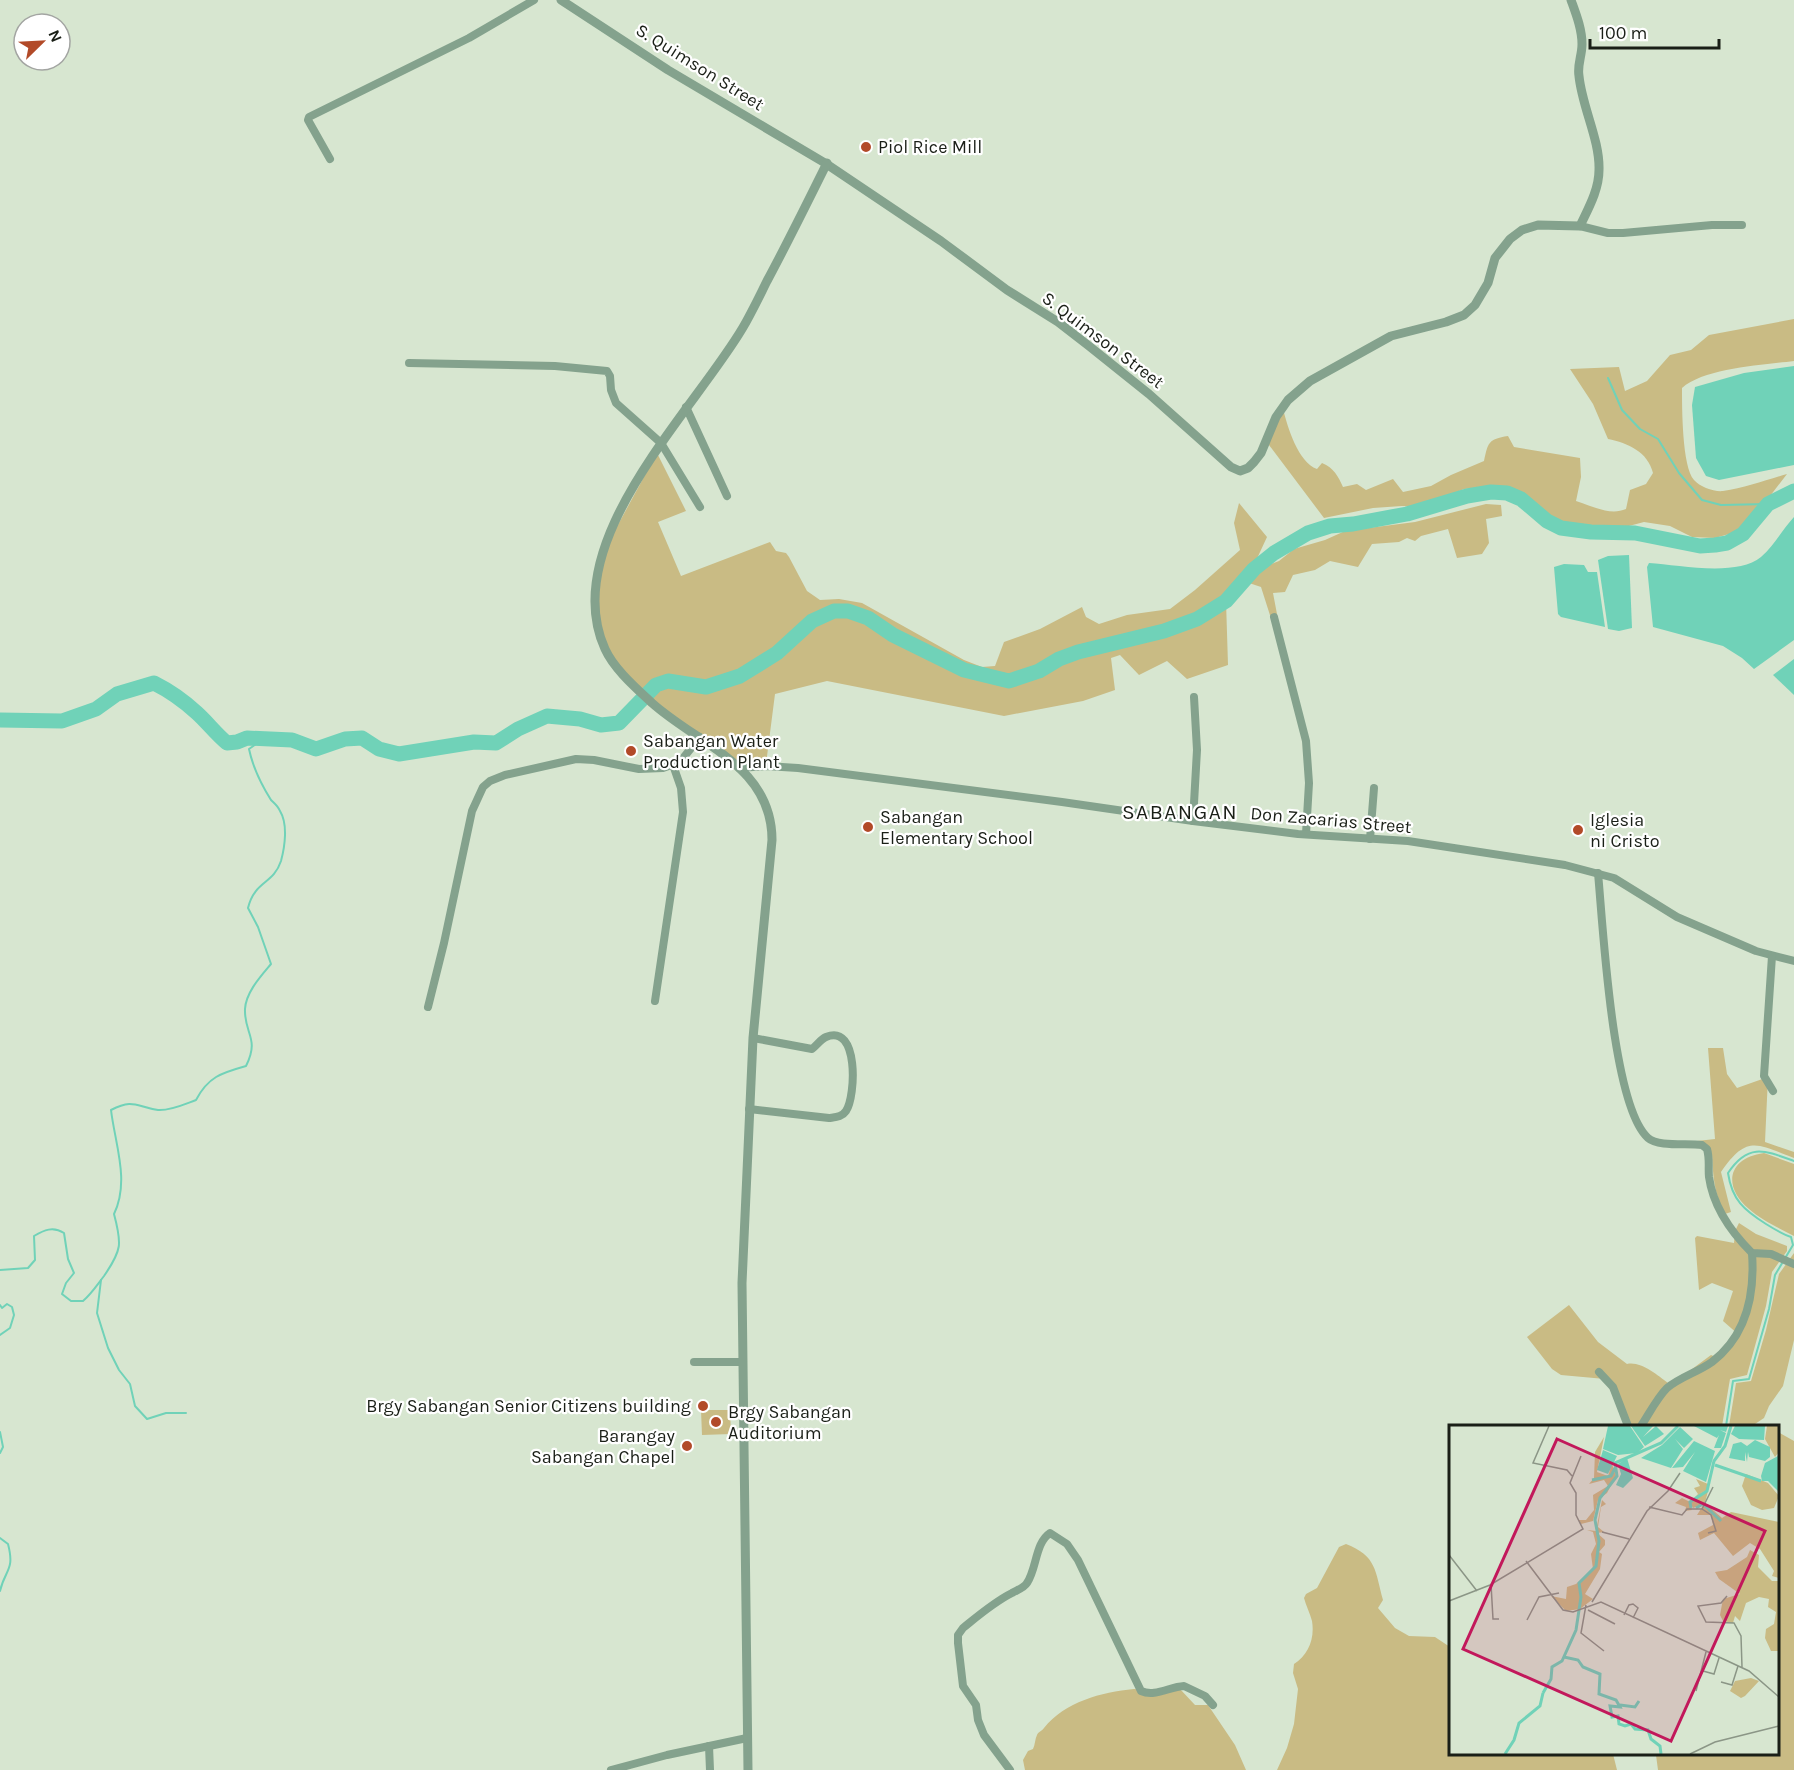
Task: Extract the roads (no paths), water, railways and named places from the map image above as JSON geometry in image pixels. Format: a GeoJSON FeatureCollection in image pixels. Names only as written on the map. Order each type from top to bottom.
{"type":"FeatureCollection","features":[{"type":"Feature","properties":{"kind":"street"},"geometry":{"type":"LineString","coordinates":[[330,159],[308,120],[309,117],[469,38],[534,0]]}},
{"type":"Feature","properties":{"kind":"street","name":"S. Quimson Street"},"geometry":{"type":"LineString","coordinates":[[561,0],[668,70],[826,164],[941,241],[1007,290],[1058,322],[1149,394],[1231,467],[1239,471],[1244,471],[1254,462],[1261,453],[1276,417],[1288,400],[1310,381],[1391,336],[1464,315],[1475,305],[1488,284],[1495,258],[1510,239],[1522,231],[1538,225],[1580,226]]}},
{"type":"Feature","properties":{"kind":"street"},"geometry":{"type":"LineString","coordinates":[[1571,0],[1582,37],[1578,64],[1580,88],[1600,168],[1590,205],[1580,226],[1608,233],[1623,233],[1712,225],[1742,225]]}},
{"type":"Feature","properties":{"kind":"street"},"geometry":{"type":"LineString","coordinates":[[748,1770],[742,1283],[753,1038],[772,830],[770,812],[763,796],[739,768],[653,704],[617,667],[606,650],[596,617],[595,587],[597,573],[610,534],[627,499],[661,443],[742,329],[826,164]]}},
{"type":"Feature","properties":{"kind":"street"},"geometry":{"type":"LineString","coordinates":[[409,363],[555,366],[605,371],[610,376],[611,390],[616,403],[661,443],[700,507]]}},
{"type":"Feature","properties":{"kind":"street"},"geometry":{"type":"LineString","coordinates":[[686,407],[727,496]]}},
{"type":"Feature","properties":{"kind":"street"},"geometry":{"type":"LineString","coordinates":[[1274,617],[1306,741],[1309,783],[1306,834]]}},
{"type":"Feature","properties":{"kind":"street"},"geometry":{"type":"LineString","coordinates":[[1193,821],[1197,750],[1194,697]]}},
{"type":"Feature","properties":{"kind":"street"},"geometry":{"type":"LineString","coordinates":[[428,1007],[472,811],[483,787],[497,777],[576,759],[594,760],[639,769],[657,769],[673,765],[686,757],[700,737]]}},
{"type":"Feature","properties":{"kind":"street"},"geometry":{"type":"LineString","coordinates":[[655,1001],[683,812],[681,788],[673,765]]}},
{"type":"Feature","properties":{"kind":"street","name":"Don Zacarias Street"},"geometry":{"type":"LineString","coordinates":[[739,768],[766,766],[798,768],[1193,821],[1306,834],[1418,843],[1565,866],[1598,873],[1619,881],[1677,917],[1772,956],[1794,961]]}},
{"type":"Feature","properties":{"kind":"street"},"geometry":{"type":"LineString","coordinates":[[1370,839],[1374,788]]}},
{"type":"Feature","properties":{"kind":"street"},"geometry":{"type":"LineString","coordinates":[[1598,873],[1617,1055],[1634,1112],[1643,1133],[1650,1140],[1659,1143],[1702,1145],[1707,1149],[1709,1179],[1715,1200],[1736,1235],[1752,1254],[1753,1276],[1748,1308],[1745,1320],[1735,1337],[1711,1362],[1667,1389],[1642,1425]]}},
{"type":"Feature","properties":{"kind":"street"},"geometry":{"type":"LineString","coordinates":[[1772,956],[1764,1076],[1773,1091]]}},
{"type":"Feature","properties":{"kind":"street"},"geometry":{"type":"LineString","coordinates":[[749,1109],[829,1118],[844,1114],[850,1103],[853,1064],[847,1043],[840,1036],[826,1037],[812,1049],[753,1038]]}},
{"type":"Feature","properties":{"kind":"street"},"geometry":{"type":"LineString","coordinates":[[1752,1254],[1771,1254],[1793,1263]]}},
{"type":"Feature","properties":{"kind":"street"},"geometry":{"type":"LineString","coordinates":[[694,1362],[742,1362]]}},
{"type":"Feature","properties":{"kind":"street"},"geometry":{"type":"LineString","coordinates":[[1599,1372],[1613,1387],[1628,1425]]}},
{"type":"Feature","properties":{"kind":"street"},"geometry":{"type":"LineString","coordinates":[[1010,1770],[984,1735],[978,1720],[976,1705],[963,1686],[958,1635],[981,1612],[999,1599],[1024,1586],[1031,1577],[1040,1547],[1050,1533],[1067,1544],[1078,1560],[1141,1691],[1159,1692],[1184,1686],[1205,1696],[1213,1705]]}},
{"type":"Feature","properties":{"kind":"street"},"geometry":{"type":"LineString","coordinates":[[611,1770],[747,1738]]}},
{"type":"Feature","properties":{"kind":"street"},"geometry":{"type":"LineString","coordinates":[[709,1746],[710,1770]]}},
{"type":"Feature","properties":{"kind":"water"},"geometry":{"type":"Polygon","coordinates":[[[1794,366],[1794,465],[1719,480],[1706,476],[1696,458],[1692,405],[1695,387],[1744,373],[1794,366]]]}},
{"type":"Feature","properties":{"kind":"water"},"geometry":{"type":"Polygon","coordinates":[[[1794,517],[1794,640],[1754,669],[1723,646],[1653,627],[1647,567],[1649,563],[1723,568],[1751,563],[1766,553],[1794,517]]]}},
{"type":"Feature","properties":{"kind":"water"},"geometry":{"type":"Polygon","coordinates":[[[1629,555],[1632,628],[1619,631],[1608,629],[1598,560],[1608,556],[1629,555]]]}},
{"type":"Feature","properties":{"kind":"water"},"geometry":{"type":"Polygon","coordinates":[[[1564,564],[1584,565],[1588,572],[1597,572],[1605,627],[1561,617],[1558,614],[1554,567],[1564,564]]]}},
{"type":"Feature","properties":{"kind":"water"},"geometry":{"type":"Polygon","coordinates":[[[1794,659],[1794,695],[1773,675],[1794,659]]]}},
{"type":"Feature","properties":{"kind":"waterway"},"geometry":{"type":"LineString","coordinates":[[1608,378],[1622,410],[1640,429],[1658,439],[1679,473],[1702,500],[1721,505],[1768,504]]}},
{"type":"Feature","properties":{"kind":"waterway"},"geometry":{"type":"LineString","coordinates":[[0,720],[62,721],[96,709],[117,694],[154,683],[187,704],[227,743],[247,738],[292,740],[316,749],[345,739],[362,738],[379,749],[399,754],[474,742],[496,743],[518,729],[547,716],[580,719],[601,725],[619,723],[656,685],[668,681],[706,687],[740,676],[777,653],[812,621],[834,611],[848,611],[868,618],[893,635],[964,670],[1009,681],[1039,671],[1059,659],[1078,652],[1164,631],[1197,619],[1226,601],[1254,569],[1274,553],[1308,533],[1330,526],[1407,514],[1467,496],[1491,492],[1507,493],[1521,499],[1547,521],[1561,528],[1591,532],[1635,533],[1700,546],[1715,545],[1727,543],[1743,534],[1768,504],[1794,491]]}},
{"type":"Feature","properties":{"kind":"waterway"},"geometry":{"type":"LineString","coordinates":[[0,1270],[28,1268],[35,1260],[34,1236],[49,1230],[60,1231],[64,1233],[68,1259],[74,1273],[66,1283],[62,1294],[71,1301],[83,1301],[110,1267],[119,1246],[114,1214],[119,1201],[121,1176],[111,1110],[130,1104],[158,1110],[177,1107],[196,1100],[205,1086],[216,1077],[246,1066],[252,1049],[245,1017],[246,1003],[255,985],[271,964],[258,927],[248,908],[255,892],[278,869],[285,835],[283,816],[264,788],[249,749],[262,740]]}},
{"type":"Feature","properties":{"kind":"waterway"},"geometry":{"type":"LineString","coordinates":[[1726,1425],[1733,1381],[1749,1379],[1769,1309],[1775,1275],[1793,1245],[1791,1237],[1745,1209],[1736,1197],[1728,1173],[1735,1163],[1750,1153],[1765,1152],[1794,1161]]}},
{"type":"Feature","properties":{"kind":"waterway"},"geometry":{"type":"LineString","coordinates":[[101,1280],[97,1313],[108,1348],[119,1370],[130,1384],[135,1406],[147,1419],[166,1413],[186,1413]]}},
{"type":"Feature","properties":{"kind":"waterway"},"geometry":{"type":"LineString","coordinates":[[0,1305],[2,1308],[7,1304],[12,1307],[14,1315],[10,1328],[0,1335]]}},
{"type":"Feature","properties":{"kind":"waterway"},"geometry":{"type":"LineString","coordinates":[[0,1432],[3,1447],[0,1453]]}},
{"type":"Feature","properties":{"kind":"waterway"},"geometry":{"type":"LineString","coordinates":[[0,1538],[8,1544],[10,1553],[10,1565],[0,1591]]}},
{"type":"Feature","properties":{"kind":"place","name":"Piol Rice Mill"},"geometry":{"type":"Point","coordinates":[866,147]}},
{"type":"Feature","properties":{"kind":"place","name":"Sabangan Water Production Plant"},"geometry":{"type":"Point","coordinates":[631,751]}},
{"type":"Feature","properties":{"kind":"place","name":"Sabangan Elementary School"},"geometry":{"type":"Point","coordinates":[868,827]}},
{"type":"Feature","properties":{"kind":"place","name":"Iglesia ni Cristo"},"geometry":{"type":"Point","coordinates":[1578,830]}},
{"type":"Feature","properties":{"kind":"place","name":"Brgy Sabangan Senior Citizens building"},"geometry":{"type":"Point","coordinates":[703,1406]}},
{"type":"Feature","properties":{"kind":"place","name":"Brgy Sabangan Auditorium"},"geometry":{"type":"Point","coordinates":[716,1422]}},
{"type":"Feature","properties":{"kind":"place","name":"Barangay Sabangan Chapel"},"geometry":{"type":"Point","coordinates":[687,1446]}},
{"type":"Feature","properties":{"kind":"district","name":"SABANGAN"},"geometry":{"type":"Point","coordinates":[1180,812]}}]}
